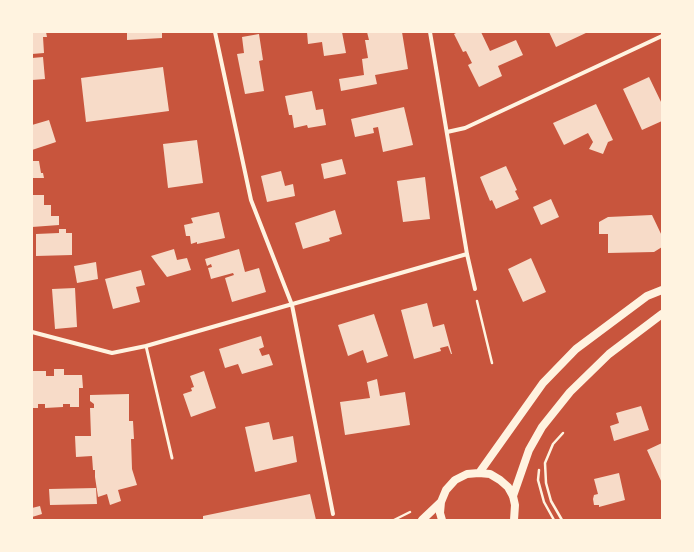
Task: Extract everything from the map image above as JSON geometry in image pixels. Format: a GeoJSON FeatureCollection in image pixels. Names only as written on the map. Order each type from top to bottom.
{"type":"FeatureCollection","features":[{"type":"Feature","properties":{"kind":"main road"},"geometry":{"type":"LineString","coordinates":[[479,472],[543,383],[576,349],[647,296],[662,290]]}},
{"type":"Feature","properties":{"kind":"main road"},"geometry":{"type":"LineString","coordinates":[[513,496],[529,450],[542,427],[570,392],[609,354],[662,314]]}},
{"type":"Feature","properties":{"kind":"main road"},"geometry":{"type":"LineString","coordinates":[[442,520],[440,513],[441,502],[446,490],[455,480],[467,474],[479,472],[490,474],[508,487],[516,505],[517,518]]}},
{"type":"Feature","properties":{"kind":"main road"},"geometry":{"type":"LineString","coordinates":[[422,520],[441,502]]}},
{"type":"Feature","properties":{"kind":"street"},"geometry":{"type":"LineString","coordinates":[[215,32],[251,200],[292,305],[333,514]]}},
{"type":"Feature","properties":{"kind":"street"},"geometry":{"type":"LineString","coordinates":[[430,32],[467,254],[475,289]]}},
{"type":"Feature","properties":{"kind":"street"},"geometry":{"type":"LineString","coordinates":[[447,132],[465,128],[662,36]]}},
{"type":"Feature","properties":{"kind":"street"},"geometry":{"type":"LineString","coordinates":[[32,332],[112,353],[146,346],[467,254]]}},
{"type":"Feature","properties":{"kind":"lane"},"geometry":{"type":"LineString","coordinates":[[146,346],[172,458]]}},
{"type":"Feature","properties":{"kind":"path"},"geometry":{"type":"LineString","coordinates":[[475,289],[492,363]]}},
{"type":"Feature","properties":{"kind":"path"},"geometry":{"type":"LineString","coordinates":[[562,520],[551,502],[546,483],[545,463],[553,444],[563,433]]}},
{"type":"Feature","properties":{"kind":"path"},"geometry":{"type":"LineString","coordinates":[[539,468],[538,480],[544,502],[554,520]]}},
{"type":"Feature","properties":{"kind":"building"},"geometry":{"type":"Polygon","coordinates":[[[32,32],[46,32],[47,37],[43,37],[44,53],[32,54],[32,32]]]}},
{"type":"Feature","properties":{"kind":"building"},"geometry":{"type":"Polygon","coordinates":[[[127,32],[162,32],[162,38],[127,40],[127,32]]]}},
{"type":"Feature","properties":{"kind":"building"},"geometry":{"type":"Polygon","coordinates":[[[307,32],[342,32],[346,53],[324,56],[322,42],[308,44],[307,32]]]}},
{"type":"Feature","properties":{"kind":"building"},"geometry":{"type":"Polygon","coordinates":[[[367,32],[402,32],[408,69],[375,75],[377,84],[341,91],[339,79],[364,75],[362,59],[368,58],[365,40],[369,40],[367,32]]]}},
{"type":"Feature","properties":{"kind":"building"},"geometry":{"type":"Polygon","coordinates":[[[458,32],[481,32],[490,51],[516,40],[523,55],[498,66],[502,76],[479,87],[468,65],[472,63],[466,51],[463,52],[454,34],[458,32]]]}},
{"type":"Feature","properties":{"kind":"building"},"geometry":{"type":"Polygon","coordinates":[[[549,32],[588,32],[556,47],[549,32]]]}},
{"type":"Feature","properties":{"kind":"building"},"geometry":{"type":"Polygon","coordinates":[[[259,34],[263,60],[259,61],[264,91],[245,94],[237,54],[244,53],[242,37],[259,34]]]}},
{"type":"Feature","properties":{"kind":"building"},"geometry":{"type":"Polygon","coordinates":[[[43,57],[45,79],[32,80],[32,58],[43,57]]]}},
{"type":"Feature","properties":{"kind":"building"},"geometry":{"type":"Polygon","coordinates":[[[163,67],[169,111],[86,122],[81,78],[163,67]]]}},
{"type":"Feature","properties":{"kind":"building"},"geometry":{"type":"Polygon","coordinates":[[[649,77],[662,104],[662,121],[642,130],[623,89],[649,77]]]}},
{"type":"Feature","properties":{"kind":"building"},"geometry":{"type":"Polygon","coordinates":[[[312,91],[316,110],[323,109],[326,125],[308,128],[307,125],[294,128],[292,115],[289,115],[285,96],[312,91]]]}},
{"type":"Feature","properties":{"kind":"building"},"geometry":{"type":"Polygon","coordinates":[[[596,104],[613,140],[608,142],[603,154],[589,149],[593,142],[588,133],[564,145],[553,123],[596,104]]]}},
{"type":"Feature","properties":{"kind":"building"},"geometry":{"type":"Polygon","coordinates":[[[404,107],[413,145],[383,152],[378,127],[373,128],[374,133],[355,137],[351,119],[404,107]]]}},
{"type":"Feature","properties":{"kind":"building"},"geometry":{"type":"Polygon","coordinates":[[[49,120],[56,142],[32,150],[32,125],[49,120]]]}},
{"type":"Feature","properties":{"kind":"building"},"geometry":{"type":"Polygon","coordinates":[[[197,140],[203,183],[168,188],[163,144],[197,140]]]}},
{"type":"Feature","properties":{"kind":"building"},"geometry":{"type":"Polygon","coordinates":[[[342,159],[346,174],[324,179],[321,164],[342,159]]]}},
{"type":"Feature","properties":{"kind":"building"},"geometry":{"type":"Polygon","coordinates":[[[32,161],[39,161],[41,173],[43,173],[44,178],[32,178],[32,161]]]}},
{"type":"Feature","properties":{"kind":"building"},"geometry":{"type":"Polygon","coordinates":[[[506,166],[517,190],[515,191],[519,199],[496,209],[492,200],[490,201],[480,177],[506,166]]]}},
{"type":"Feature","properties":{"kind":"building"},"geometry":{"type":"Polygon","coordinates":[[[281,171],[285,186],[293,184],[295,196],[267,202],[261,176],[281,171]]]}},
{"type":"Feature","properties":{"kind":"building"},"geometry":{"type":"Polygon","coordinates":[[[425,177],[430,219],[403,222],[397,181],[425,177]]]}},
{"type":"Feature","properties":{"kind":"building"},"geometry":{"type":"Polygon","coordinates":[[[32,195],[44,195],[44,205],[51,205],[51,216],[59,216],[59,225],[32,227],[32,195]]]}},
{"type":"Feature","properties":{"kind":"building"},"geometry":{"type":"Polygon","coordinates":[[[551,199],[559,217],[541,225],[533,207],[551,199]]]}},
{"type":"Feature","properties":{"kind":"building"},"geometry":{"type":"Polygon","coordinates":[[[335,210],[342,234],[329,238],[330,241],[303,249],[295,223],[335,210]]]}},
{"type":"Feature","properties":{"kind":"building"},"geometry":{"type":"Polygon","coordinates":[[[219,212],[225,238],[191,244],[190,236],[186,236],[184,225],[193,223],[191,218],[219,212]]]}},
{"type":"Feature","properties":{"kind":"building"},"geometry":{"type":"Polygon","coordinates":[[[652,215],[662,236],[662,247],[654,252],[608,253],[608,234],[599,234],[599,222],[608,217],[652,215]]]}},
{"type":"Feature","properties":{"kind":"building"},"geometry":{"type":"Polygon","coordinates":[[[59,229],[66,229],[66,233],[72,233],[72,255],[36,256],[36,234],[59,233],[59,229]]]}},
{"type":"Feature","properties":{"kind":"building"},"geometry":{"type":"Polygon","coordinates":[[[174,249],[177,260],[187,258],[191,270],[167,277],[151,256],[174,249]]]}},
{"type":"Feature","properties":{"kind":"building"},"geometry":{"type":"Polygon","coordinates":[[[239,249],[245,272],[259,268],[266,292],[232,302],[225,278],[234,275],[233,273],[211,279],[208,268],[212,267],[211,264],[207,266],[205,259],[239,249]]]}},
{"type":"Feature","properties":{"kind":"building"},"geometry":{"type":"Polygon","coordinates":[[[531,258],[546,292],[523,302],[508,269],[531,258]]]}},
{"type":"Feature","properties":{"kind":"building"},"geometry":{"type":"Polygon","coordinates":[[[96,262],[98,279],[77,283],[74,266],[96,262]]]}},
{"type":"Feature","properties":{"kind":"building"},"geometry":{"type":"Polygon","coordinates":[[[141,270],[145,285],[136,287],[140,302],[113,309],[105,279],[141,270]]]}},
{"type":"Feature","properties":{"kind":"building"},"geometry":{"type":"Polygon","coordinates":[[[75,288],[77,327],[55,329],[52,289],[75,288]]]}},
{"type":"Feature","properties":{"kind":"building"},"geometry":{"type":"Polygon","coordinates":[[[427,303],[433,327],[444,324],[452,354],[448,346],[440,348],[441,351],[414,359],[401,310],[427,303]]]}},
{"type":"Feature","properties":{"kind":"building"},"geometry":{"type":"Polygon","coordinates":[[[374,314],[388,356],[367,363],[363,350],[348,356],[338,325],[374,314]]]}},
{"type":"Feature","properties":{"kind":"building"},"geometry":{"type":"Polygon","coordinates":[[[261,336],[264,347],[259,349],[262,356],[269,354],[273,365],[242,374],[238,364],[225,368],[219,349],[261,336]]]}},
{"type":"Feature","properties":{"kind":"building"},"geometry":{"type":"Polygon","coordinates":[[[54,369],[64,369],[64,375],[82,375],[83,388],[79,388],[79,407],[70,407],[70,404],[63,404],[63,407],[45,408],[45,404],[38,404],[38,408],[32,408],[32,371],[46,371],[46,376],[54,376],[54,369]]]}},
{"type":"Feature","properties":{"kind":"building"},"geometry":{"type":"Polygon","coordinates":[[[204,371],[216,408],[191,417],[183,394],[192,391],[191,388],[194,387],[190,376],[204,371]]]}},
{"type":"Feature","properties":{"kind":"building"},"geometry":{"type":"Polygon","coordinates":[[[377,379],[380,396],[405,392],[410,425],[345,435],[340,402],[370,398],[367,382],[377,379]]]}},
{"type":"Feature","properties":{"kind":"building"},"geometry":{"type":"Polygon","coordinates":[[[129,394],[129,421],[133,421],[134,439],[131,439],[132,469],[137,485],[118,490],[121,501],[110,505],[107,494],[98,497],[92,456],[76,457],[75,436],[91,436],[90,408],[94,408],[94,404],[90,401],[90,395],[129,394]]]}},
{"type":"Feature","properties":{"kind":"building"},"geometry":{"type":"Polygon","coordinates":[[[641,406],[649,430],[614,441],[610,426],[619,423],[616,413],[641,406]]]}},
{"type":"Feature","properties":{"kind":"building"},"geometry":{"type":"Polygon","coordinates":[[[269,422],[273,440],[293,436],[297,462],[255,472],[245,427],[269,422]]]}},
{"type":"Feature","properties":{"kind":"building"},"geometry":{"type":"Polygon","coordinates":[[[662,443],[662,483],[647,450],[662,443]]]}},
{"type":"Feature","properties":{"kind":"building"},"geometry":{"type":"Polygon","coordinates":[[[619,473],[625,500],[599,507],[599,505],[594,505],[594,495],[598,494],[594,479],[619,473]]]}},
{"type":"Feature","properties":{"kind":"building"},"geometry":{"type":"Polygon","coordinates":[[[96,488],[97,504],[50,505],[49,489],[96,488]]]}},
{"type":"Feature","properties":{"kind":"building"},"geometry":{"type":"Polygon","coordinates":[[[310,494],[316,520],[203,520],[203,516],[310,494]]]}},
{"type":"Feature","properties":{"kind":"building"},"geometry":{"type":"Polygon","coordinates":[[[40,506],[42,514],[32,517],[32,508],[40,506]]]}}]}
